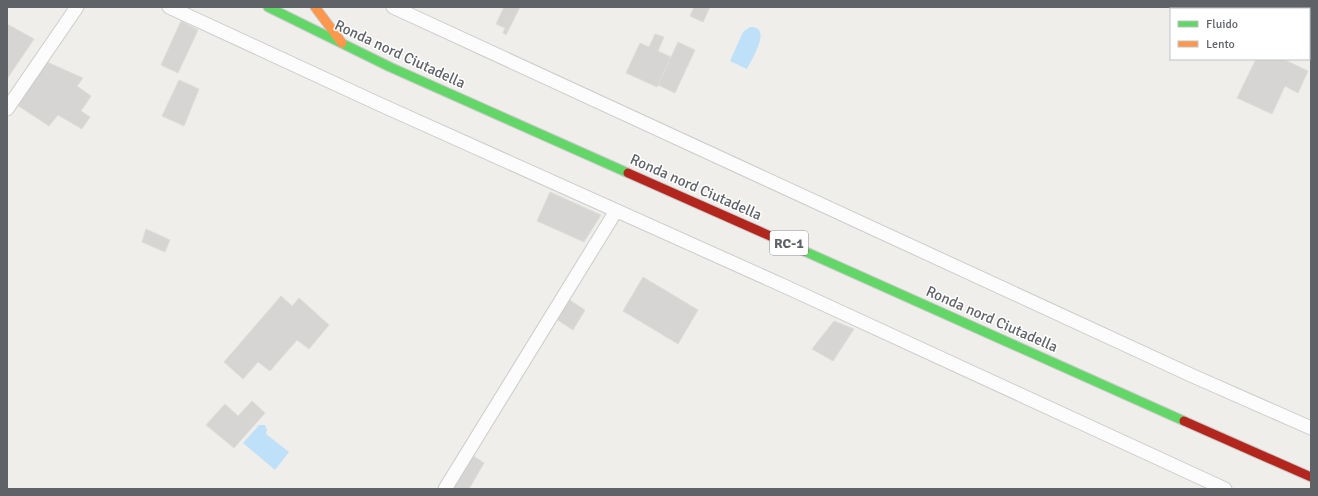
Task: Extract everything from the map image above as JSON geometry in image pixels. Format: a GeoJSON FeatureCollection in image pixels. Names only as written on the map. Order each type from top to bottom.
{"type":"FeatureCollection","features":[{"type":"Feature","properties":{"kind":"main road","name":"Ronda nord Ciutadella"},"geometry":{"type":"LineString","coordinates":[[268,7],[390,66],[1311,477]]}},
{"type":"Feature","properties":{"kind":"main road"},"geometry":{"type":"LineString","coordinates":[[315,7],[342,43]]}},
{"type":"Feature","properties":{"kind":"lane"},"geometry":{"type":"LineString","coordinates":[[7,109],[77,7]]}},
{"type":"Feature","properties":{"kind":"lane"},"geometry":{"type":"LineString","coordinates":[[169,7],[386,108],[616,211],[1225,489]]}},
{"type":"Feature","properties":{"kind":"lane"},"geometry":{"type":"LineString","coordinates":[[393,7],[1193,376],[1311,428]]}},
{"type":"Feature","properties":{"kind":"lane"},"geometry":{"type":"LineString","coordinates":[[445,489],[616,211]]}},
{"type":"Feature","properties":{"kind":"water"},"geometry":{"type":"Polygon","coordinates":[[[750,27],[757,28],[760,32],[760,37],[759,44],[747,69],[730,61],[743,32],[750,27]]]}},
{"type":"Feature","properties":{"kind":"water"},"geometry":{"type":"Polygon","coordinates":[[[259,425],[265,425],[267,430],[266,434],[289,452],[275,470],[243,443],[259,425]]]}},
{"type":"Feature","properties":{"kind":"building"},"geometry":{"type":"Polygon","coordinates":[[[504,7],[520,7],[506,35],[503,33],[505,28],[496,24],[504,7]]]}},
{"type":"Feature","properties":{"kind":"building"},"geometry":{"type":"Polygon","coordinates":[[[694,7],[710,7],[703,22],[690,16],[694,7]]]}},
{"type":"Feature","properties":{"kind":"building"},"geometry":{"type":"Polygon","coordinates":[[[181,21],[198,30],[178,73],[161,65],[181,21]]]}},
{"type":"Feature","properties":{"kind":"building"},"geometry":{"type":"Polygon","coordinates":[[[7,24],[34,39],[7,79],[7,24]]]}},
{"type":"Feature","properties":{"kind":"building"},"geometry":{"type":"Polygon","coordinates":[[[655,34],[664,37],[658,51],[671,57],[657,87],[626,73],[640,43],[649,47],[655,34]]]}},
{"type":"Feature","properties":{"kind":"building"},"geometry":{"type":"Polygon","coordinates":[[[678,42],[695,50],[675,93],[658,85],[678,42]]]}},
{"type":"Feature","properties":{"kind":"building"},"geometry":{"type":"Polygon","coordinates":[[[1256,60],[1285,60],[1308,71],[1298,93],[1285,86],[1272,114],[1237,98],[1256,60]]]}},
{"type":"Feature","properties":{"kind":"building"},"geometry":{"type":"Polygon","coordinates":[[[47,62],[83,78],[77,86],[91,96],[81,111],[90,117],[82,129],[58,115],[49,126],[17,105],[47,62]]]}},
{"type":"Feature","properties":{"kind":"building"},"geometry":{"type":"Polygon","coordinates":[[[179,80],[199,89],[184,126],[162,116],[179,80]]]}},
{"type":"Feature","properties":{"kind":"building"},"geometry":{"type":"Polygon","coordinates":[[[550,192],[601,215],[584,242],[537,221],[550,192]]]}},
{"type":"Feature","properties":{"kind":"building"},"geometry":{"type":"Polygon","coordinates":[[[146,229],[170,240],[165,252],[142,242],[146,229]]]}},
{"type":"Feature","properties":{"kind":"building"},"geometry":{"type":"Polygon","coordinates":[[[643,277],[698,310],[678,344],[623,311],[643,277]]]}},
{"type":"Feature","properties":{"kind":"building"},"geometry":{"type":"Polygon","coordinates":[[[281,296],[292,306],[299,298],[329,325],[309,349],[297,340],[270,371],[258,362],[243,379],[224,362],[281,296]]]}},
{"type":"Feature","properties":{"kind":"building"},"geometry":{"type":"Polygon","coordinates":[[[568,299],[585,310],[573,330],[556,319],[568,299]]]}},
{"type":"Feature","properties":{"kind":"building"},"geometry":{"type":"Polygon","coordinates":[[[834,321],[854,329],[833,361],[812,349],[834,321]]]}},
{"type":"Feature","properties":{"kind":"building"},"geometry":{"type":"Polygon","coordinates":[[[252,401],[265,413],[234,448],[206,425],[225,404],[238,416],[252,401]]]}},
{"type":"Feature","properties":{"kind":"building"},"geometry":{"type":"Polygon","coordinates":[[[472,455],[484,463],[469,489],[450,489],[472,455]]]}},
{"type":"Feature","properties":{"kind":"traffic: fast"},"geometry":{"type":"LineString","coordinates":[[268,7],[390,67],[628,173]]}},
{"type":"Feature","properties":{"kind":"traffic: fast"},"geometry":{"type":"LineString","coordinates":[[804,251],[1184,421]]}},
{"type":"Feature","properties":{"kind":"traffic: slow"},"geometry":{"type":"LineString","coordinates":[[315,7],[342,43]]}},
{"type":"Feature","properties":{"kind":"traffic: jam"},"geometry":{"type":"LineString","coordinates":[[628,173],[804,251]]}},
{"type":"Feature","properties":{"kind":"traffic: jam"},"geometry":{"type":"LineString","coordinates":[[1184,421],[1311,477]]}}]}
